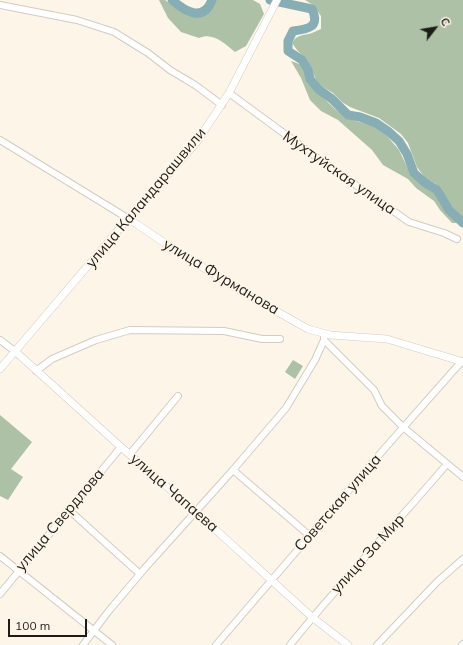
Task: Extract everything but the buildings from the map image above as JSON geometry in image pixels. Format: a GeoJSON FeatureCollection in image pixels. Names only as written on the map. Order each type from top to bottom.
{"type":"FeatureCollection","features":[{"type":"Feature","properties":{"kind":"main road","name":"улица Каландарашвили"},"geometry":{"type":"LineString","coordinates":[[0,369],[196,143],[229,93],[277,0]]}},
{"type":"Feature","properties":{"kind":"main road","name":"улица Фурманова"},"geometry":{"type":"LineString","coordinates":[[129,219],[178,252],[251,297],[324,337],[387,339],[463,362]]}},
{"type":"Feature","properties":{"kind":"main road","name":"улица Чапаева"},"geometry":{"type":"LineString","coordinates":[[16,352],[312,617],[348,645]]}},
{"type":"Feature","properties":{"kind":"street"},"geometry":{"type":"LineString","coordinates":[[0,5],[77,20],[114,32],[148,53],[170,70],[195,85],[222,105]]}},
{"type":"Feature","properties":{"kind":"street","name":"Мухтуйская улица"},"geometry":{"type":"LineString","coordinates":[[229,93],[327,165],[409,222],[444,233],[457,239]]}},
{"type":"Feature","properties":{"kind":"street","name":"улица Фурманова"},"geometry":{"type":"LineString","coordinates":[[0,140],[129,219]]}},
{"type":"Feature","properties":{"kind":"street"},"geometry":{"type":"LineString","coordinates":[[36,371],[52,359],[96,340],[130,330],[224,331],[262,339],[280,339]]}},
{"type":"Feature","properties":{"kind":"street"},"geometry":{"type":"LineString","coordinates":[[83,645],[95,632],[108,612],[140,574],[286,408],[315,360],[324,337],[374,390],[382,406],[404,427],[463,477]]}},
{"type":"Feature","properties":{"kind":"street","name":"улица Чапаева"},"geometry":{"type":"LineString","coordinates":[[0,340],[16,352]]}},
{"type":"Feature","properties":{"kind":"street","name":"Советская улица"},"geometry":{"type":"LineString","coordinates":[[216,645],[404,427],[463,362]]}},
{"type":"Feature","properties":{"kind":"street"},"geometry":{"type":"LineString","coordinates":[[130,454],[178,396]]}},
{"type":"Feature","properties":{"kind":"street","name":"улица Свердлова"},"geometry":{"type":"LineString","coordinates":[[0,594],[121,447]]}},
{"type":"Feature","properties":{"kind":"street","name":"улица За Мир"},"geometry":{"type":"LineString","coordinates":[[290,645],[357,565],[374,549],[447,464]]}},
{"type":"Feature","properties":{"kind":"street"},"geometry":{"type":"LineString","coordinates":[[233,470],[310,536]]}},
{"type":"Feature","properties":{"kind":"street"},"geometry":{"type":"LineString","coordinates":[[69,510],[140,574]]}},
{"type":"Feature","properties":{"kind":"street"},"geometry":{"type":"LineString","coordinates":[[0,556],[112,645]]}},
{"type":"Feature","properties":{"kind":"street"},"geometry":{"type":"LineString","coordinates":[[377,645],[437,582],[463,559]]}},
{"type":"Feature","properties":{"kind":"green space"},"geometry":{"type":"Polygon","coordinates":[[[159,0],[165,0],[178,9],[202,17],[216,0],[253,0],[260,4],[264,14],[246,46],[235,52],[214,37],[209,36],[199,38],[181,32],[168,18],[159,0]]]}},
{"type":"Feature","properties":{"kind":"green space"},"geometry":{"type":"Polygon","coordinates":[[[305,0],[463,0],[463,220],[436,184],[425,178],[417,167],[408,143],[401,134],[379,118],[350,107],[342,102],[333,93],[318,84],[307,60],[292,43],[298,37],[321,29],[321,16],[313,5],[305,0]]]}},
{"type":"Feature","properties":{"kind":"green space"},"geometry":{"type":"Polygon","coordinates":[[[291,61],[302,65],[307,79],[314,89],[335,109],[348,119],[372,125],[387,136],[399,150],[409,171],[435,193],[457,223],[452,223],[434,201],[416,188],[408,179],[383,165],[372,150],[338,120],[321,111],[310,100],[301,78],[291,61]]]}},
{"type":"Feature","properties":{"kind":"green space"},"geometry":{"type":"Polygon","coordinates":[[[293,360],[303,366],[295,379],[285,372],[293,360]]]}},
{"type":"Feature","properties":{"kind":"green space"},"geometry":{"type":"Polygon","coordinates":[[[0,415],[32,442],[11,469],[23,477],[8,500],[0,496],[0,415]]]}},
{"type":"Feature","properties":{"kind":"waterway"},"geometry":{"type":"LineString","coordinates":[[172,0],[182,8],[194,13],[204,11],[212,0]]}},
{"type":"Feature","properties":{"kind":"waterway"},"geometry":{"type":"LineString","coordinates":[[270,0],[312,9],[315,20],[314,23],[308,28],[293,31],[288,41],[288,51],[302,60],[308,70],[310,79],[318,89],[332,99],[348,115],[360,117],[376,123],[399,141],[407,154],[414,173],[424,182],[437,190],[449,210],[463,223]]}}]}
